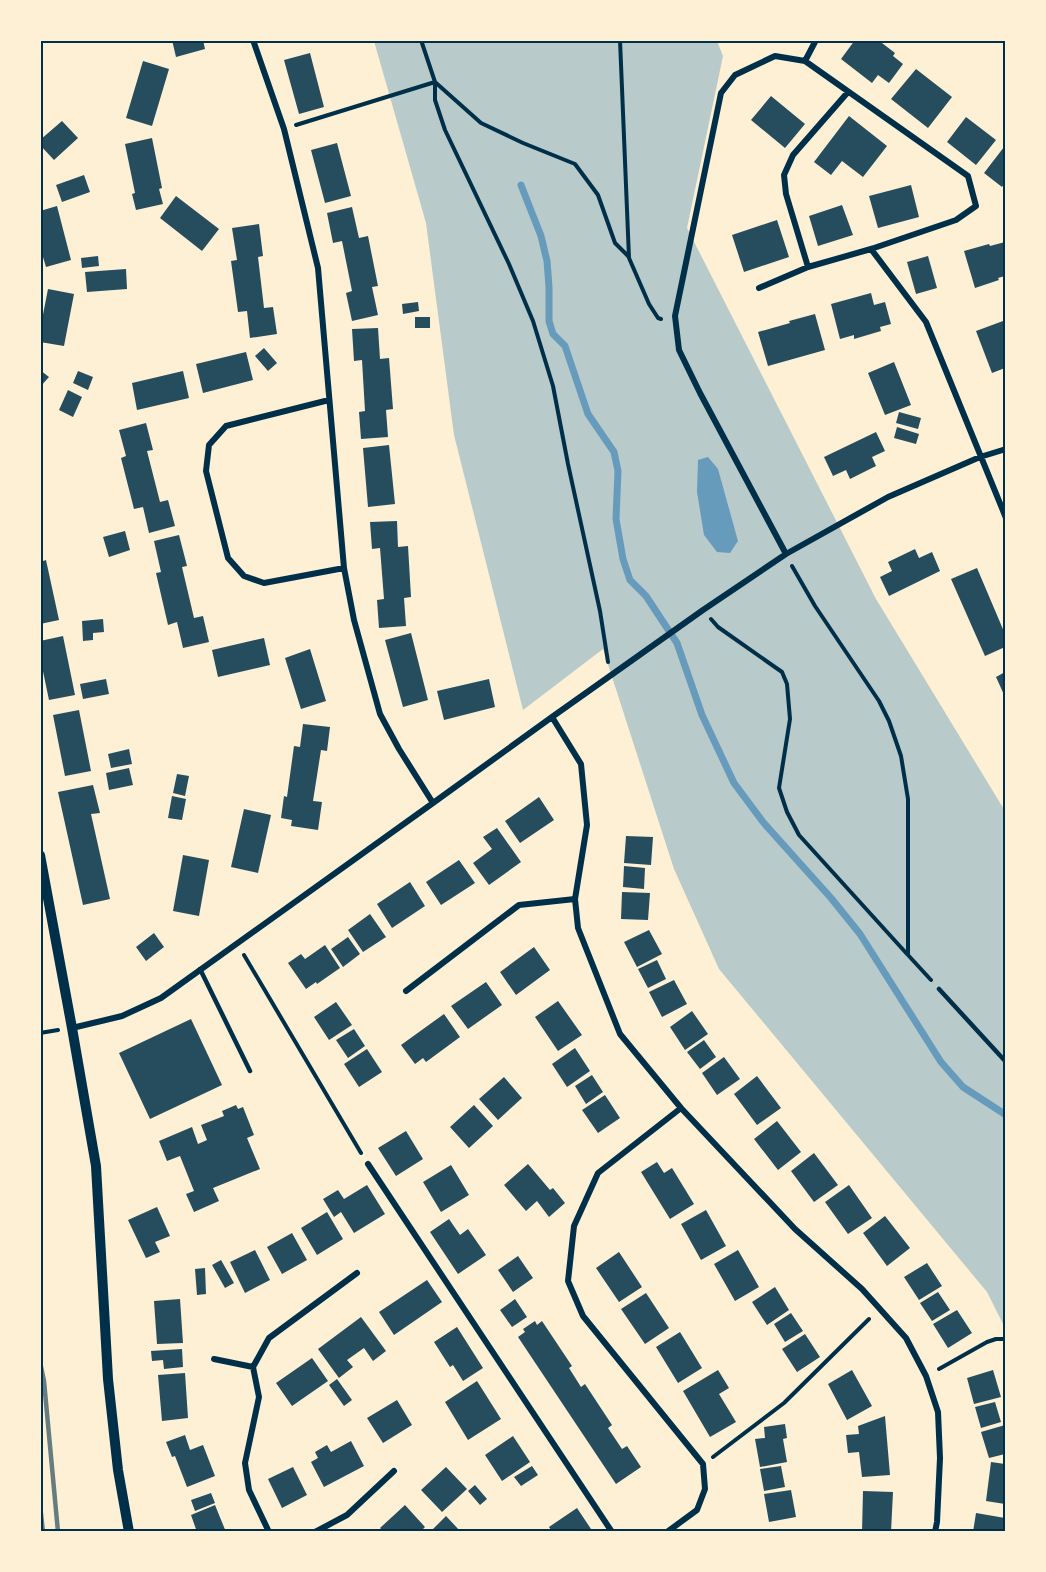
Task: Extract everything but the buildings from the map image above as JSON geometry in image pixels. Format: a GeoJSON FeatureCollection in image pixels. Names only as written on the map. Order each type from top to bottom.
{"type":"FeatureCollection","features":[{"type":"Feature","properties":{"kind":"street"},"geometry":{"type":"LineString","coordinates":[[253,40],[284,129],[318,268],[344,568],[354,620],[380,714],[433,803]]}},
{"type":"Feature","properties":{"kind":"street"},"geometry":{"type":"LineString","coordinates":[[805,61],[816,40]]}},
{"type":"Feature","properties":{"kind":"street"},"geometry":{"type":"LineString","coordinates":[[759,288],[808,267],[871,249],[956,220],[976,206],[968,176],[805,61],[775,56],[735,75],[721,93],[675,316],[679,350],[786,554]]}},
{"type":"Feature","properties":{"kind":"street"},"geometry":{"type":"LineString","coordinates":[[808,267],[786,194],[784,175],[792,154],[848,92]]}},
{"type":"Feature","properties":{"kind":"street"},"geometry":{"type":"LineString","coordinates":[[871,249],[926,322],[1005,518]]}},
{"type":"Feature","properties":{"kind":"street"},"geometry":{"type":"LineString","coordinates":[[329,400],[226,426],[209,445],[206,471],[228,558],[244,576],[264,584],[344,568]]}},
{"type":"Feature","properties":{"kind":"street"},"geometry":{"type":"LineString","coordinates":[[72,1028],[122,1016],[161,998],[609,675],[786,554],[888,497],[980,457],[1005,449]]}},
{"type":"Feature","properties":{"kind":"street"},"geometry":{"type":"LineString","coordinates":[[552,717],[581,764],[587,825],[575,899],[578,928],[620,1034],[681,1108],[795,1229],[862,1289],[906,1338],[926,1376],[938,1412],[940,1447],[935,1532]]}},
{"type":"Feature","properties":{"kind":"street"},"geometry":{"type":"LineString","coordinates":[[40,855],[96,1166],[108,1378],[118,1470],[129,1532]]}},
{"type":"Feature","properties":{"kind":"street"},"geometry":{"type":"LineString","coordinates":[[406,991],[519,905],[575,899]]}},
{"type":"Feature","properties":{"kind":"street"},"geometry":{"type":"LineString","coordinates":[[667,1532],[697,1510],[705,1489],[703,1464],[583,1316],[568,1281],[574,1226],[598,1173],[681,1108]]}},
{"type":"Feature","properties":{"kind":"street"},"geometry":{"type":"LineString","coordinates":[[368,1164],[612,1532]]}},
{"type":"Feature","properties":{"kind":"street"},"geometry":{"type":"LineString","coordinates":[[269,1532],[249,1490],[245,1463],[259,1397],[253,1367],[269,1338],[357,1273]]}},
{"type":"Feature","properties":{"kind":"street"},"geometry":{"type":"LineString","coordinates":[[214,1359],[253,1367]]}},
{"type":"Feature","properties":{"kind":"street"},"geometry":{"type":"LineString","coordinates":[[315,1532],[347,1515],[394,1471]]}},
{"type":"Feature","properties":{"kind":"lane"},"geometry":{"type":"LineString","coordinates":[[200,969],[250,1071]]}},
{"type":"Feature","properties":{"kind":"lane"},"geometry":{"type":"LineString","coordinates":[[939,989],[1005,1062]]}},
{"type":"Feature","properties":{"kind":"path"},"geometry":{"type":"LineString","coordinates":[[421,40],[435,82],[435,100],[445,130],[509,264],[533,321],[553,386],[600,611],[609,675]]}},
{"type":"Feature","properties":{"kind":"path"},"geometry":{"type":"LineString","coordinates":[[620,40],[629,258],[640,285],[658,318],[676,325]]}},
{"type":"Feature","properties":{"kind":"path"},"geometry":{"type":"LineString","coordinates":[[284,129],[435,82]]}},
{"type":"Feature","properties":{"kind":"path"},"geometry":{"type":"LineString","coordinates":[[435,82],[481,123],[575,164],[598,195],[615,243],[629,258]]}},
{"type":"Feature","properties":{"kind":"path"},"geometry":{"type":"LineString","coordinates":[[786,554],[815,606],[879,702],[889,721],[901,756],[908,799],[908,955]]}},
{"type":"Feature","properties":{"kind":"path"},"geometry":{"type":"LineString","coordinates":[[703,610],[718,627],[782,672],[787,684],[790,719],[779,788],[787,813],[799,835],[939,989]]}},
{"type":"Feature","properties":{"kind":"path"},"geometry":{"type":"LineString","coordinates":[[237,944],[368,1164]]}},
{"type":"Feature","properties":{"kind":"path"},"geometry":{"type":"LineString","coordinates":[[703,1464],[784,1403],[879,1309]]}},
{"type":"Feature","properties":{"kind":"path"},"geometry":{"type":"LineString","coordinates":[[926,1376],[987,1342],[1005,1339]]}},
{"type":"Feature","properties":{"kind":"shaded area"},"geometry":{"type":"Polygon","coordinates":[[[374,41],[717,41],[723,56],[687,228],[876,599],[1005,811],[1005,1328],[987,1292],[719,969],[674,869],[603,649],[523,710],[454,435],[426,223],[374,41]]]}},
{"type":"Feature","properties":{"kind":"water"},"geometry":{"type":"Polygon","coordinates":[[[708,457],[718,469],[738,541],[730,553],[717,552],[704,535],[697,492],[698,460],[708,457]]]}},
{"type":"Feature","properties":{"kind":"waterway"},"geometry":{"type":"LineString","coordinates":[[521,185],[541,236],[547,261],[549,321],[553,334],[565,346],[588,414],[614,452],[618,471],[616,519],[623,559],[630,580],[646,596],[677,643],[702,715],[734,783],[763,822],[860,934],[941,1062],[963,1087],[1006,1115]]}},
{"type":"Feature","properties":{"kind":"railway"},"geometry":{"type":"LineString","coordinates":[[40,1362],[44,1381],[58,1532]]}},
{"type":"Feature","properties":{"kind":"railway"},"geometry":{"type":"LineString","coordinates":[[40,1505],[43,1532]]}}]}
